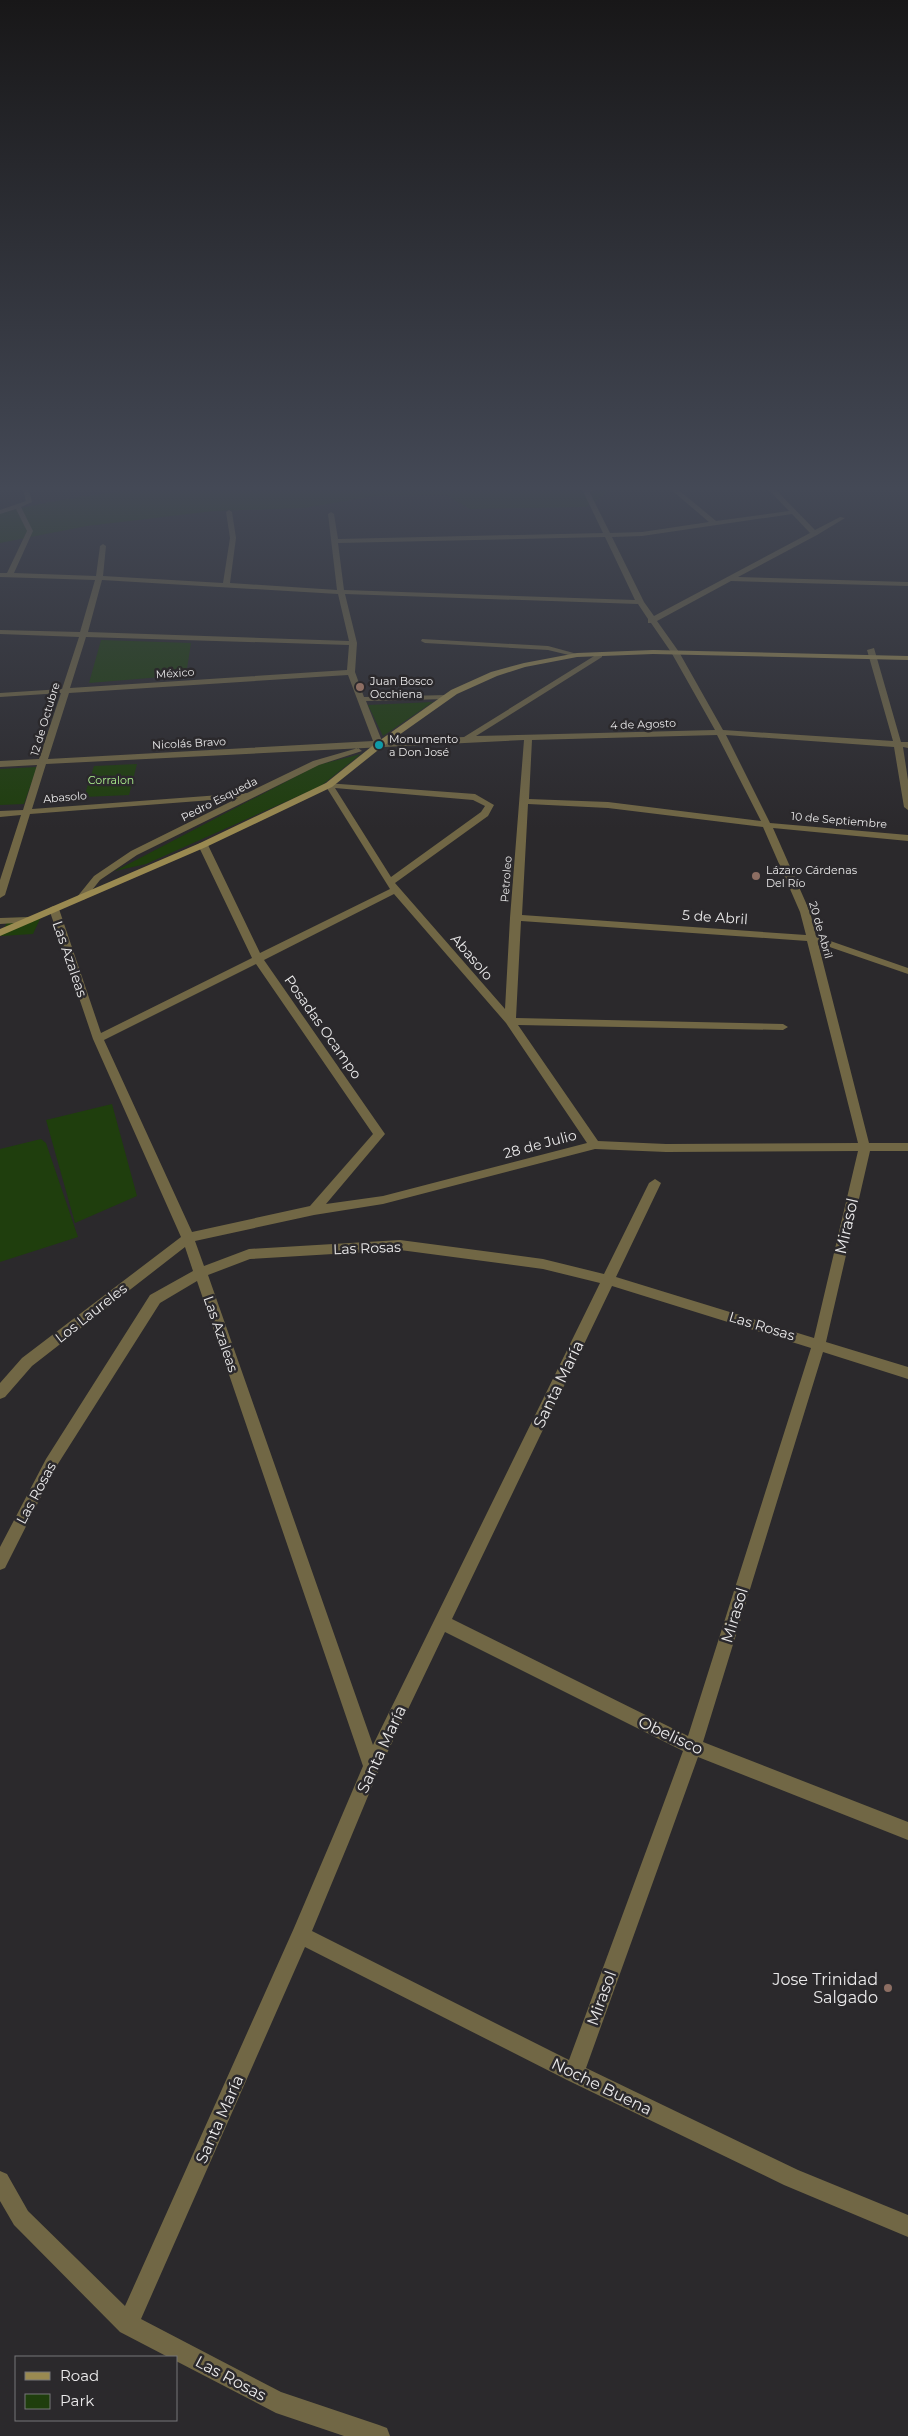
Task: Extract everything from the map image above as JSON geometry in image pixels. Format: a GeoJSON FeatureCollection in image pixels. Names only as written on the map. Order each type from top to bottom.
{"type":"FeatureCollection","features":[{"type":"Feature","properties":{"kind":"street","name":"12 de Octubre"},"geometry":{"type":"LineString","coordinates":[[0,895],[28,812],[92,601]]}},
{"type":"Feature","properties":{"kind":"street"},"geometry":{"type":"LineString","coordinates":[[343,601],[353,643],[351,672],[379,745]]}},
{"type":"Feature","properties":{"kind":"street"},"geometry":{"type":"LineString","coordinates":[[601,601],[640,602]]}},
{"type":"Feature","properties":{"kind":"street"},"geometry":{"type":"LineString","coordinates":[[651,622],[690,601]]}},
{"type":"Feature","properties":{"kind":"street","name":"20 de Abril"},"geometry":{"type":"LineString","coordinates":[[640,602],[651,622],[673,650],[720,732],[768,824],[805,912],[865,1149]]}},
{"type":"Feature","properties":{"kind":"street"},"geometry":{"type":"LineString","coordinates":[[0,632],[353,643]]}},
{"type":"Feature","properties":{"kind":"street"},"geometry":{"type":"LineString","coordinates":[[425,641],[548,648],[577,655]]}},
{"type":"Feature","properties":{"kind":"street","name":"Pedro Esqueda"},"geometry":{"type":"LineString","coordinates":[[0,933],[203,845],[330,785],[379,745],[447,697],[494,674],[524,665],[577,655],[673,650],[873,654],[908,658]]}},
{"type":"Feature","properties":{"kind":"street","name":"Pedro Esqueda"},"geometry":{"type":"LineString","coordinates":[[873,654],[908,650]]}},
{"type":"Feature","properties":{"kind":"street"},"geometry":{"type":"LineString","coordinates":[[873,654],[898,745],[908,807]]}},
{"type":"Feature","properties":{"kind":"street"},"geometry":{"type":"LineString","coordinates":[[466,740],[599,655]]}},
{"type":"Feature","properties":{"kind":"street","name":"México"},"geometry":{"type":"LineString","coordinates":[[0,695],[351,672]]}},
{"type":"Feature","properties":{"kind":"street"},"geometry":{"type":"LineString","coordinates":[[361,699],[447,697]]}},
{"type":"Feature","properties":{"kind":"street","name":"4 de Agosto"},"geometry":{"type":"LineString","coordinates":[[379,745],[466,740],[720,732],[908,745]]}},
{"type":"Feature","properties":{"kind":"street","name":"Petroleo"},"geometry":{"type":"LineString","coordinates":[[510,1021],[515,918],[528,739]]}},
{"type":"Feature","properties":{"kind":"street","name":"Pedro Esqueda"},"geometry":{"type":"LineString","coordinates":[[82,897],[96,878],[134,854],[316,763],[379,745]]}},
{"type":"Feature","properties":{"kind":"street","name":"Nicolás Bravo"},"geometry":{"type":"LineString","coordinates":[[0,764],[379,745]]}},
{"type":"Feature","properties":{"kind":"street"},"geometry":{"type":"LineString","coordinates":[[98,1039],[258,959],[393,886],[484,814],[490,805],[476,797],[330,785]]}},
{"type":"Feature","properties":{"kind":"street","name":"Abasolo"},"geometry":{"type":"LineString","coordinates":[[330,785],[393,886],[510,1021],[595,1145]]}},
{"type":"Feature","properties":{"kind":"street","name":"Abasolo"},"geometry":{"type":"LineString","coordinates":[[0,814],[251,795]]}},
{"type":"Feature","properties":{"kind":"street","name":"10 de Septiembre"},"geometry":{"type":"LineString","coordinates":[[524,801],[608,805],[908,838]]}},
{"type":"Feature","properties":{"kind":"street","name":"Posadas Ocampo"},"geometry":{"type":"LineString","coordinates":[[203,845],[258,959],[379,1134],[314,1210]]}},
{"type":"Feature","properties":{"kind":"street","name":"Las Azaleas"},"geometry":{"type":"LineString","coordinates":[[54,909],[98,1039],[188,1238],[372,1766]]}},
{"type":"Feature","properties":{"kind":"street","name":"5 de Abril"},"geometry":{"type":"LineString","coordinates":[[515,918],[812,938],[908,971]]}},
{"type":"Feature","properties":{"kind":"street"},"geometry":{"type":"LineString","coordinates":[[0,921],[29,920]]}},
{"type":"Feature","properties":{"kind":"street"},"geometry":{"type":"LineString","coordinates":[[510,1021],[783,1027]]}},
{"type":"Feature","properties":{"kind":"street","name":"28 de Julio"},"geometry":{"type":"LineString","coordinates":[[188,1238],[314,1210],[383,1200],[595,1145],[666,1148],[865,1149],[908,1147]]}},
{"type":"Feature","properties":{"kind":"street","name":"Mirasol"},"geometry":{"type":"LineString","coordinates":[[574,2073],[693,1747],[818,1344],[865,1149]]}},
{"type":"Feature","properties":{"kind":"street","name":"Santa María"},"geometry":{"type":"LineString","coordinates":[[128,2324],[301,1935],[372,1766],[655,1183]]}},
{"type":"Feature","properties":{"kind":"street","name":"Los Laureles"},"geometry":{"type":"LineString","coordinates":[[0,1393],[27,1362],[188,1238]]}},
{"type":"Feature","properties":{"kind":"street","name":"Las Rosas"},"geometry":{"type":"LineString","coordinates":[[0,1563],[51,1463],[155,1299],[200,1273],[249,1254],[400,1245],[543,1264],[609,1280],[908,1373]]}},
{"type":"Feature","properties":{"kind":"street","name":"Obelisco"},"geometry":{"type":"LineString","coordinates":[[442,1622],[693,1747],[908,1831]]}},
{"type":"Feature","properties":{"kind":"street","name":"Noche Buena"},"geometry":{"type":"LineString","coordinates":[[301,1935],[574,2073],[791,2178],[908,2226]]}},
{"type":"Feature","properties":{"kind":"street","name":"Las Rosas"},"geometry":{"type":"LineString","coordinates":[[0,2181],[21,2218],[128,2324],[276,2402],[379,2436]]}},
{"type":"Feature","properties":{"kind":"green space"},"geometry":{"type":"Polygon","coordinates":[[[101,640],[191,643],[186,675],[89,683],[101,640]]]}},
{"type":"Feature","properties":{"kind":"green space"},"geometry":{"type":"Polygon","coordinates":[[[433,702],[383,736],[368,705],[433,702]]]}},
{"type":"Feature","properties":{"kind":"green space"},"geometry":{"type":"Polygon","coordinates":[[[361,754],[321,786],[146,864],[115,871],[318,765],[361,754]]]}},
{"type":"Feature","properties":{"kind":"green space","name":"Corralon"},"geometry":{"type":"Polygon","coordinates":[[[137,764],[129,795],[84,797],[94,766],[137,764]]]}},
{"type":"Feature","properties":{"kind":"green space"},"geometry":{"type":"Polygon","coordinates":[[[37,767],[24,804],[0,805],[0,769],[37,767]]]}},
{"type":"Feature","properties":{"kind":"green space"},"geometry":{"type":"Polygon","coordinates":[[[41,917],[33,934],[1,936],[11,918],[41,917]]]}},
{"type":"Feature","properties":{"kind":"green space"},"geometry":{"type":"Polygon","coordinates":[[[112,1104],[137,1196],[75,1223],[46,1120],[112,1104]]]}},
{"type":"Feature","properties":{"kind":"green space"},"geometry":{"type":"Polygon","coordinates":[[[41,1139],[46,1143],[78,1237],[0,1262],[0,1149],[41,1139]]]}},
{"type":"Feature","properties":{"kind":"place","name":"Juan Bosco Occhiena"},"geometry":{"type":"Point","coordinates":[360,687]}},
{"type":"Feature","properties":{"kind":"place","name":"Monumento a Don José"},"geometry":{"type":"Point","coordinates":[379,745]}},
{"type":"Feature","properties":{"kind":"place","name":"Lázaro Cárdenas Del Río"},"geometry":{"type":"Point","coordinates":[756,876]}},
{"type":"Feature","properties":{"kind":"place","name":"Jose Trinidad Salgado"},"geometry":{"type":"Point","coordinates":[888,1988]}}]}
